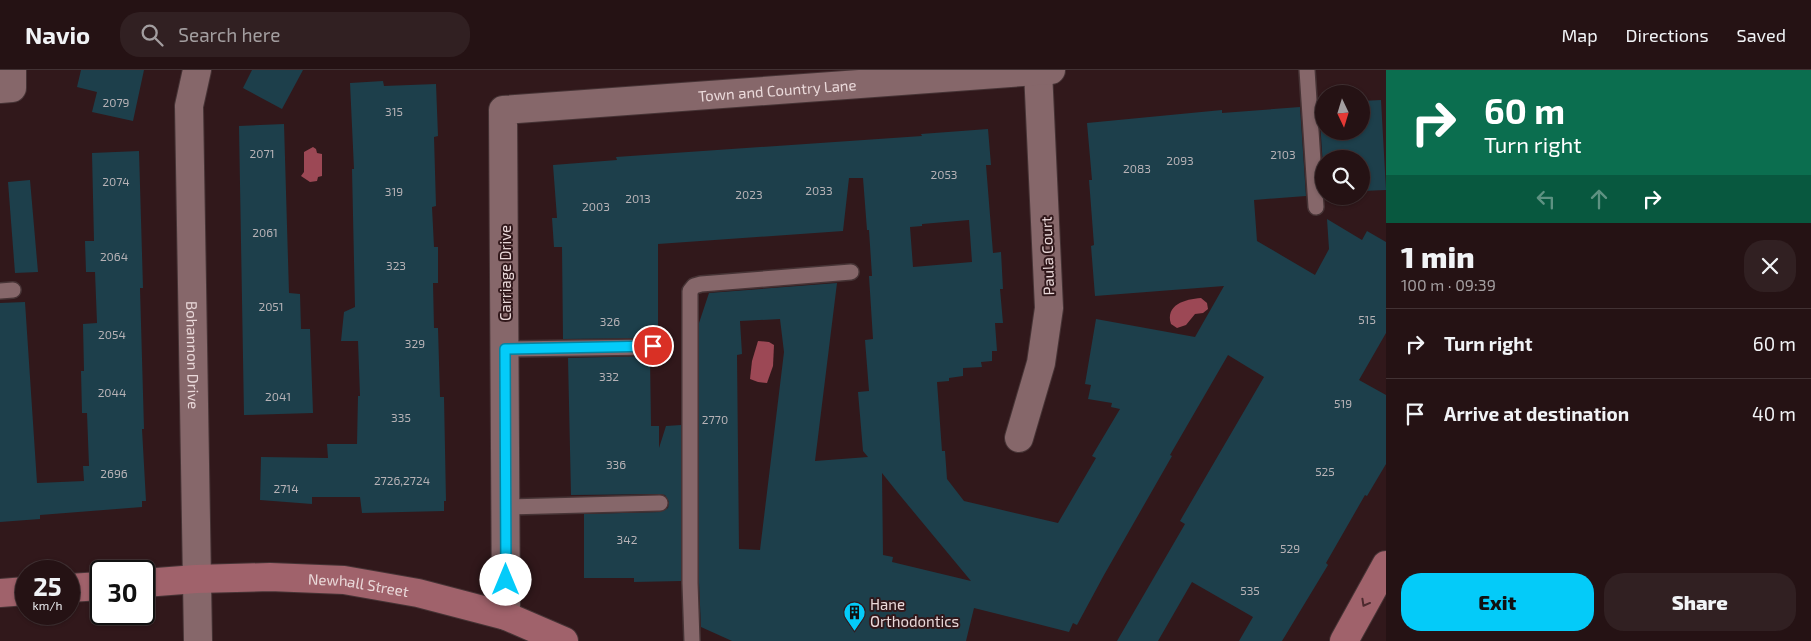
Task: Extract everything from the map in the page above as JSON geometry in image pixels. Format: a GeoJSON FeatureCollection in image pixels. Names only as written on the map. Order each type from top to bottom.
{"type":"FeatureCollection","features":[{"type":"Feature","properties":{"kind":"main road"},"geometry":{"type":"LineString","coordinates":[[1344,641],[1386,565]]}},
{"type":"Feature","properties":{"kind":"main road","name":"Newhall Street"},"geometry":{"type":"LineString","coordinates":[[155,582],[270,577],[344,580],[418,593],[506,616],[564,641]]}},
{"type":"Feature","properties":{"kind":"main road"},"geometry":{"type":"LineString","coordinates":[[0,593],[15,592]]}},
{"type":"Feature","properties":{"kind":"street"},"geometry":{"type":"LineString","coordinates":[[0,89],[12,88],[12,70]]}},
{"type":"Feature","properties":{"kind":"street","name":"Bohannon Drive"},"geometry":{"type":"LineString","coordinates":[[197,70],[189,106],[198,641]]}},
{"type":"Feature","properties":{"kind":"street","name":"Town and Country Lane"},"geometry":{"type":"LineString","coordinates":[[504,110],[1045,70]]}},
{"type":"Feature","properties":{"kind":"street","name":"Paula Court"},"geometry":{"type":"LineString","coordinates":[[1020,438],[1041,362],[1049,308],[1045,70]]}},
{"type":"Feature","properties":{"kind":"street","name":"Carriage Drive"},"geometry":{"type":"LineString","coordinates":[[504,110],[506,616]]}},
{"type":"Feature","properties":{"kind":"lane"},"geometry":{"type":"LineString","coordinates":[[1307,70],[1316,207]]}},
{"type":"Feature","properties":{"kind":"lane"},"geometry":{"type":"LineString","coordinates":[[692,641],[690,583],[690,291],[694,286],[701,284],[851,272]]}},
{"type":"Feature","properties":{"kind":"lane"},"geometry":{"type":"LineString","coordinates":[[505,349],[653,346]]}},
{"type":"Feature","properties":{"kind":"lane"},"geometry":{"type":"LineString","coordinates":[[505,507],[660,503]]}},
{"type":"Feature","properties":{"kind":"shaded area"},"geometry":{"type":"Polygon","coordinates":[[[313,147],[317,153],[322,154],[322,176],[318,177],[317,181],[310,182],[301,176],[304,172],[304,152],[313,147]]]}},
{"type":"Feature","properties":{"kind":"shaded area"},"geometry":{"type":"Polygon","coordinates":[[[1201,298],[1207,303],[1208,309],[1203,313],[1195,314],[1186,325],[1177,328],[1171,324],[1171,312],[1178,304],[1201,298]]]}},
{"type":"Feature","properties":{"kind":"shaded area"},"geometry":{"type":"Polygon","coordinates":[[[758,341],[769,342],[774,345],[773,366],[767,383],[750,379],[752,361],[758,341]]]}},
{"type":"Feature","properties":{"kind":"building"},"geometry":{"type":"Polygon","coordinates":[[[81,70],[144,70],[133,121],[92,112],[97,92],[77,87],[81,70]]]}},
{"type":"Feature","properties":{"kind":"building"},"geometry":{"type":"Polygon","coordinates":[[[252,70],[303,70],[282,109],[243,88],[252,70]]]}},
{"type":"Feature","properties":{"kind":"building"},"geometry":{"type":"Polygon","coordinates":[[[383,81],[384,86],[436,84],[438,136],[434,137],[436,206],[432,207],[434,247],[438,247],[438,283],[433,283],[434,328],[438,328],[440,397],[444,397],[446,501],[444,501],[444,511],[362,513],[360,497],[312,497],[312,504],[260,500],[261,457],[328,458],[327,444],[357,444],[358,396],[360,396],[358,341],[341,341],[344,312],[355,307],[352,169],[354,169],[350,83],[383,81]]]}},
{"type":"Feature","properties":{"kind":"building"},"geometry":{"type":"Polygon","coordinates":[[[1381,100],[1386,190],[1370,191],[1370,150],[1322,150],[1321,140],[1370,140],[1370,101],[1381,100]]]}},
{"type":"Feature","properties":{"kind":"building"},"geometry":{"type":"Polygon","coordinates":[[[1300,107],[1306,196],[1254,200],[1257,241],[1315,275],[1329,249],[1327,219],[1362,240],[1367,231],[1386,242],[1386,333],[1359,380],[1386,395],[1386,464],[1367,496],[1365,495],[1326,563],[1328,565],[1282,641],[1239,641],[1253,617],[1192,582],[1158,641],[1117,641],[1185,524],[1180,521],[1264,377],[1228,355],[1170,455],[1172,456],[1077,625],[1073,623],[1069,632],[974,608],[966,641],[732,641],[701,627],[699,583],[699,323],[709,293],[837,283],[815,461],[868,457],[863,451],[858,392],[869,391],[865,340],[873,339],[869,276],[872,276],[863,178],[849,178],[843,231],[658,244],[658,338],[563,339],[562,247],[554,247],[552,218],[557,218],[553,165],[617,160],[616,157],[922,136],[921,134],[988,129],[991,165],[986,165],[993,253],[1001,252],[1003,289],[1000,289],[1003,323],[995,323],[997,351],[992,351],[992,361],[981,362],[982,367],[963,368],[963,376],[949,378],[949,381],[937,382],[942,451],[945,451],[947,479],[964,501],[1058,523],[1096,458],[1092,456],[1120,409],[1111,407],[1112,403],[1088,399],[1091,385],[1085,384],[1096,319],[1195,337],[1224,286],[1095,296],[1091,246],[1094,245],[1089,180],[1092,180],[1087,123],[1222,110],[1222,113],[1300,107]],[[969,220],[922,224],[922,226],[910,227],[913,267],[972,262],[969,220]],[[780,319],[740,321],[742,354],[737,355],[739,549],[760,550],[784,352],[780,319]],[[882,473],[883,555],[893,557],[892,562],[971,581],[882,473]]]}},
{"type":"Feature","properties":{"kind":"building"},"geometry":{"type":"Polygon","coordinates":[[[284,124],[289,293],[300,294],[301,329],[310,329],[313,413],[244,415],[239,126],[284,124]]]}},
{"type":"Feature","properties":{"kind":"building"},"geometry":{"type":"Polygon","coordinates":[[[139,151],[143,288],[140,288],[144,429],[142,429],[146,501],[142,501],[142,507],[40,515],[40,519],[0,522],[0,303],[25,302],[37,483],[84,481],[83,466],[89,466],[87,413],[82,413],[81,371],[84,371],[83,324],[97,323],[95,272],[86,272],[85,241],[94,241],[92,153],[139,151]]]}},
{"type":"Feature","properties":{"kind":"building"},"geometry":{"type":"Polygon","coordinates":[[[30,180],[38,272],[15,273],[8,182],[30,180]]]}},
{"type":"Feature","properties":{"kind":"building"},"geometry":{"type":"Polygon","coordinates":[[[650,356],[651,426],[659,426],[659,448],[666,426],[681,425],[681,581],[634,582],[634,578],[584,578],[584,514],[660,512],[668,508],[669,502],[665,495],[660,494],[571,495],[568,358],[650,356]]]}},
{"type":"Feature","properties":{"kind":"place","name":"Hane Orthodontics"},"geometry":{"type":"Point","coordinates":[854,632]}},
{"type":"Feature","properties":{"kind":"route"},"geometry":{"type":"LineString","coordinates":[[506,580],[505,349],[653,346]]}}]}
